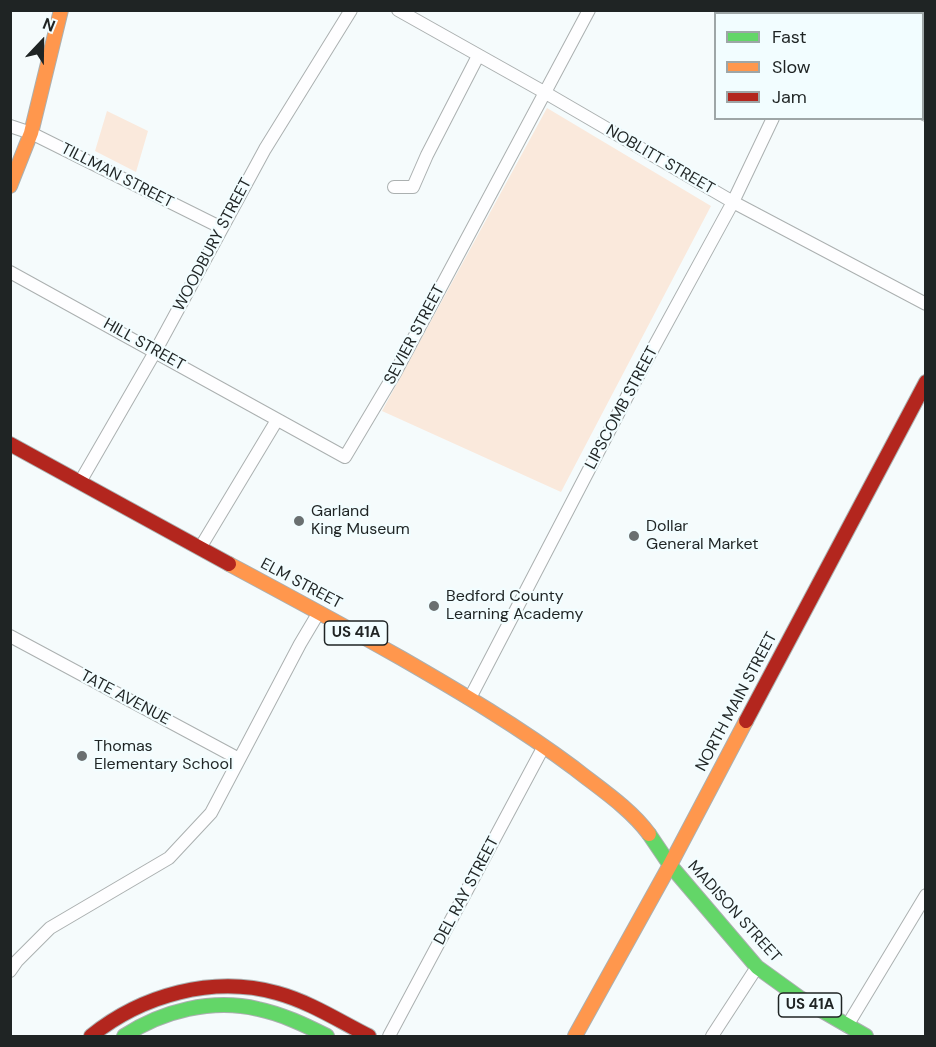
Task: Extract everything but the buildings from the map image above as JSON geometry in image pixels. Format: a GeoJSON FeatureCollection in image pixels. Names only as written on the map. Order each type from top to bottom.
{"type":"FeatureCollection","features":[{"type":"Feature","properties":{"kind":"main road"},"geometry":{"type":"LineString","coordinates":[[10,186],[31,133],[61,10]]}},
{"type":"Feature","properties":{"kind":"main road","name":"NORTH MAIN STREET"},"geometry":{"type":"LineString","coordinates":[[575,1036],[670,865],[926,382]]}},
{"type":"Feature","properties":{"kind":"main road","name":"ELM STREET"},"geometry":{"type":"LineString","coordinates":[[10,444],[319,612],[470,698],[544,746],[610,796],[642,825],[670,865]]}},
{"type":"Feature","properties":{"kind":"main road","name":"MADISON STREET"},"geometry":{"type":"LineString","coordinates":[[670,865],[757,967],[800,998],[863,1036]]}},
{"type":"Feature","properties":{"kind":"main road"},"geometry":{"type":"LineString","coordinates":[[91,1036],[118,1017],[154,1000],[186,990],[233,986],[277,993],[303,1002],[369,1036]]}},
{"type":"Feature","properties":{"kind":"main road"},"geometry":{"type":"LineString","coordinates":[[124,1036],[164,1016],[191,1008],[234,1005],[278,1015],[327,1036]]}},
{"type":"Feature","properties":{"kind":"street","name":"WOODBURY STREET"},"geometry":{"type":"LineString","coordinates":[[80,482],[155,352],[265,149],[351,10]]}},
{"type":"Feature","properties":{"kind":"street","name":"NOBLITT STREET"},"geometry":{"type":"LineString","coordinates":[[398,10],[733,202],[926,304]]}},
{"type":"Feature","properties":{"kind":"street","name":"SEVIER STREET"},"geometry":{"type":"LineString","coordinates":[[277,420],[345,457],[395,373],[589,10]]}},
{"type":"Feature","properties":{"kind":"street"},"geometry":{"type":"LineString","coordinates":[[394,187],[413,187],[478,56]]}},
{"type":"Feature","properties":{"kind":"street","name":"LIPSCOMB STREET"},"geometry":{"type":"LineString","coordinates":[[470,698],[632,387],[733,202],[772,120]]}},
{"type":"Feature","properties":{"kind":"street","name":"TILLMAN STREET"},"geometry":{"type":"LineString","coordinates":[[10,126],[31,133],[222,228]]}},
{"type":"Feature","properties":{"kind":"street","name":"HILL STREET"},"geometry":{"type":"LineString","coordinates":[[10,272],[277,420]]}},
{"type":"Feature","properties":{"kind":"street"},"geometry":{"type":"LineString","coordinates":[[200,548],[277,420]]}},
{"type":"Feature","properties":{"kind":"street"},"geometry":{"type":"LineString","coordinates":[[10,971],[50,928],[169,858],[211,813],[319,612]]}},
{"type":"Feature","properties":{"kind":"street","name":"TATE AVENUE"},"geometry":{"type":"LineString","coordinates":[[10,636],[239,759]]}},
{"type":"Feature","properties":{"kind":"street","name":"DEL RAY STREET"},"geometry":{"type":"LineString","coordinates":[[389,1036],[544,746]]}},
{"type":"Feature","properties":{"kind":"street"},"geometry":{"type":"LineString","coordinates":[[847,1026],[926,895]]}},
{"type":"Feature","properties":{"kind":"street"},"geometry":{"type":"LineString","coordinates":[[712,1036],[757,967]]}},
{"type":"Feature","properties":{"kind":"shaded area"},"geometry":{"type":"Polygon","coordinates":[[[547,108],[711,206],[561,492],[382,411],[547,108]]]}},
{"type":"Feature","properties":{"kind":"shaded area"},"geometry":{"type":"Polygon","coordinates":[[[107,111],[148,131],[136,172],[95,151],[107,111]]]}},
{"type":"Feature","properties":{"kind":"traffic: fast"},"geometry":{"type":"LineString","coordinates":[[649,834],[670,865],[757,967],[800,998],[866,1036]]}},
{"type":"Feature","properties":{"kind":"traffic: fast"},"geometry":{"type":"LineString","coordinates":[[124,1036],[171,1014],[205,1006],[223,1005],[267,1011],[327,1036]]}},
{"type":"Feature","properties":{"kind":"traffic: slow"},"geometry":{"type":"LineString","coordinates":[[10,186],[31,133],[61,10]]}},
{"type":"Feature","properties":{"kind":"traffic: slow"},"geometry":{"type":"LineString","coordinates":[[229,564],[401,658],[511,724],[614,799],[649,834]]}},
{"type":"Feature","properties":{"kind":"traffic: slow"},"geometry":{"type":"LineString","coordinates":[[575,1036],[670,865],[746,721]]}},
{"type":"Feature","properties":{"kind":"traffic: jam"},"geometry":{"type":"LineString","coordinates":[[746,721],[926,382]]}},
{"type":"Feature","properties":{"kind":"traffic: jam"},"geometry":{"type":"LineString","coordinates":[[10,444],[229,564]]}},
{"type":"Feature","properties":{"kind":"traffic: jam"},"geometry":{"type":"LineString","coordinates":[[91,1036],[133,1009],[155,1000],[179,992],[228,986],[253,988],[289,997],[369,1036]]}},
{"type":"Feature","properties":{"kind":"place","name":"Garland King Museum"},"geometry":{"type":"Point","coordinates":[299,521]}},
{"type":"Feature","properties":{"kind":"place","name":"Dollar General Market"},"geometry":{"type":"Point","coordinates":[634,536]}},
{"type":"Feature","properties":{"kind":"place","name":"Bedford County Learning Academy"},"geometry":{"type":"Point","coordinates":[434,606]}},
{"type":"Feature","properties":{"kind":"place","name":"Thomas Elementary School"},"geometry":{"type":"Point","coordinates":[82,756]}}]}
